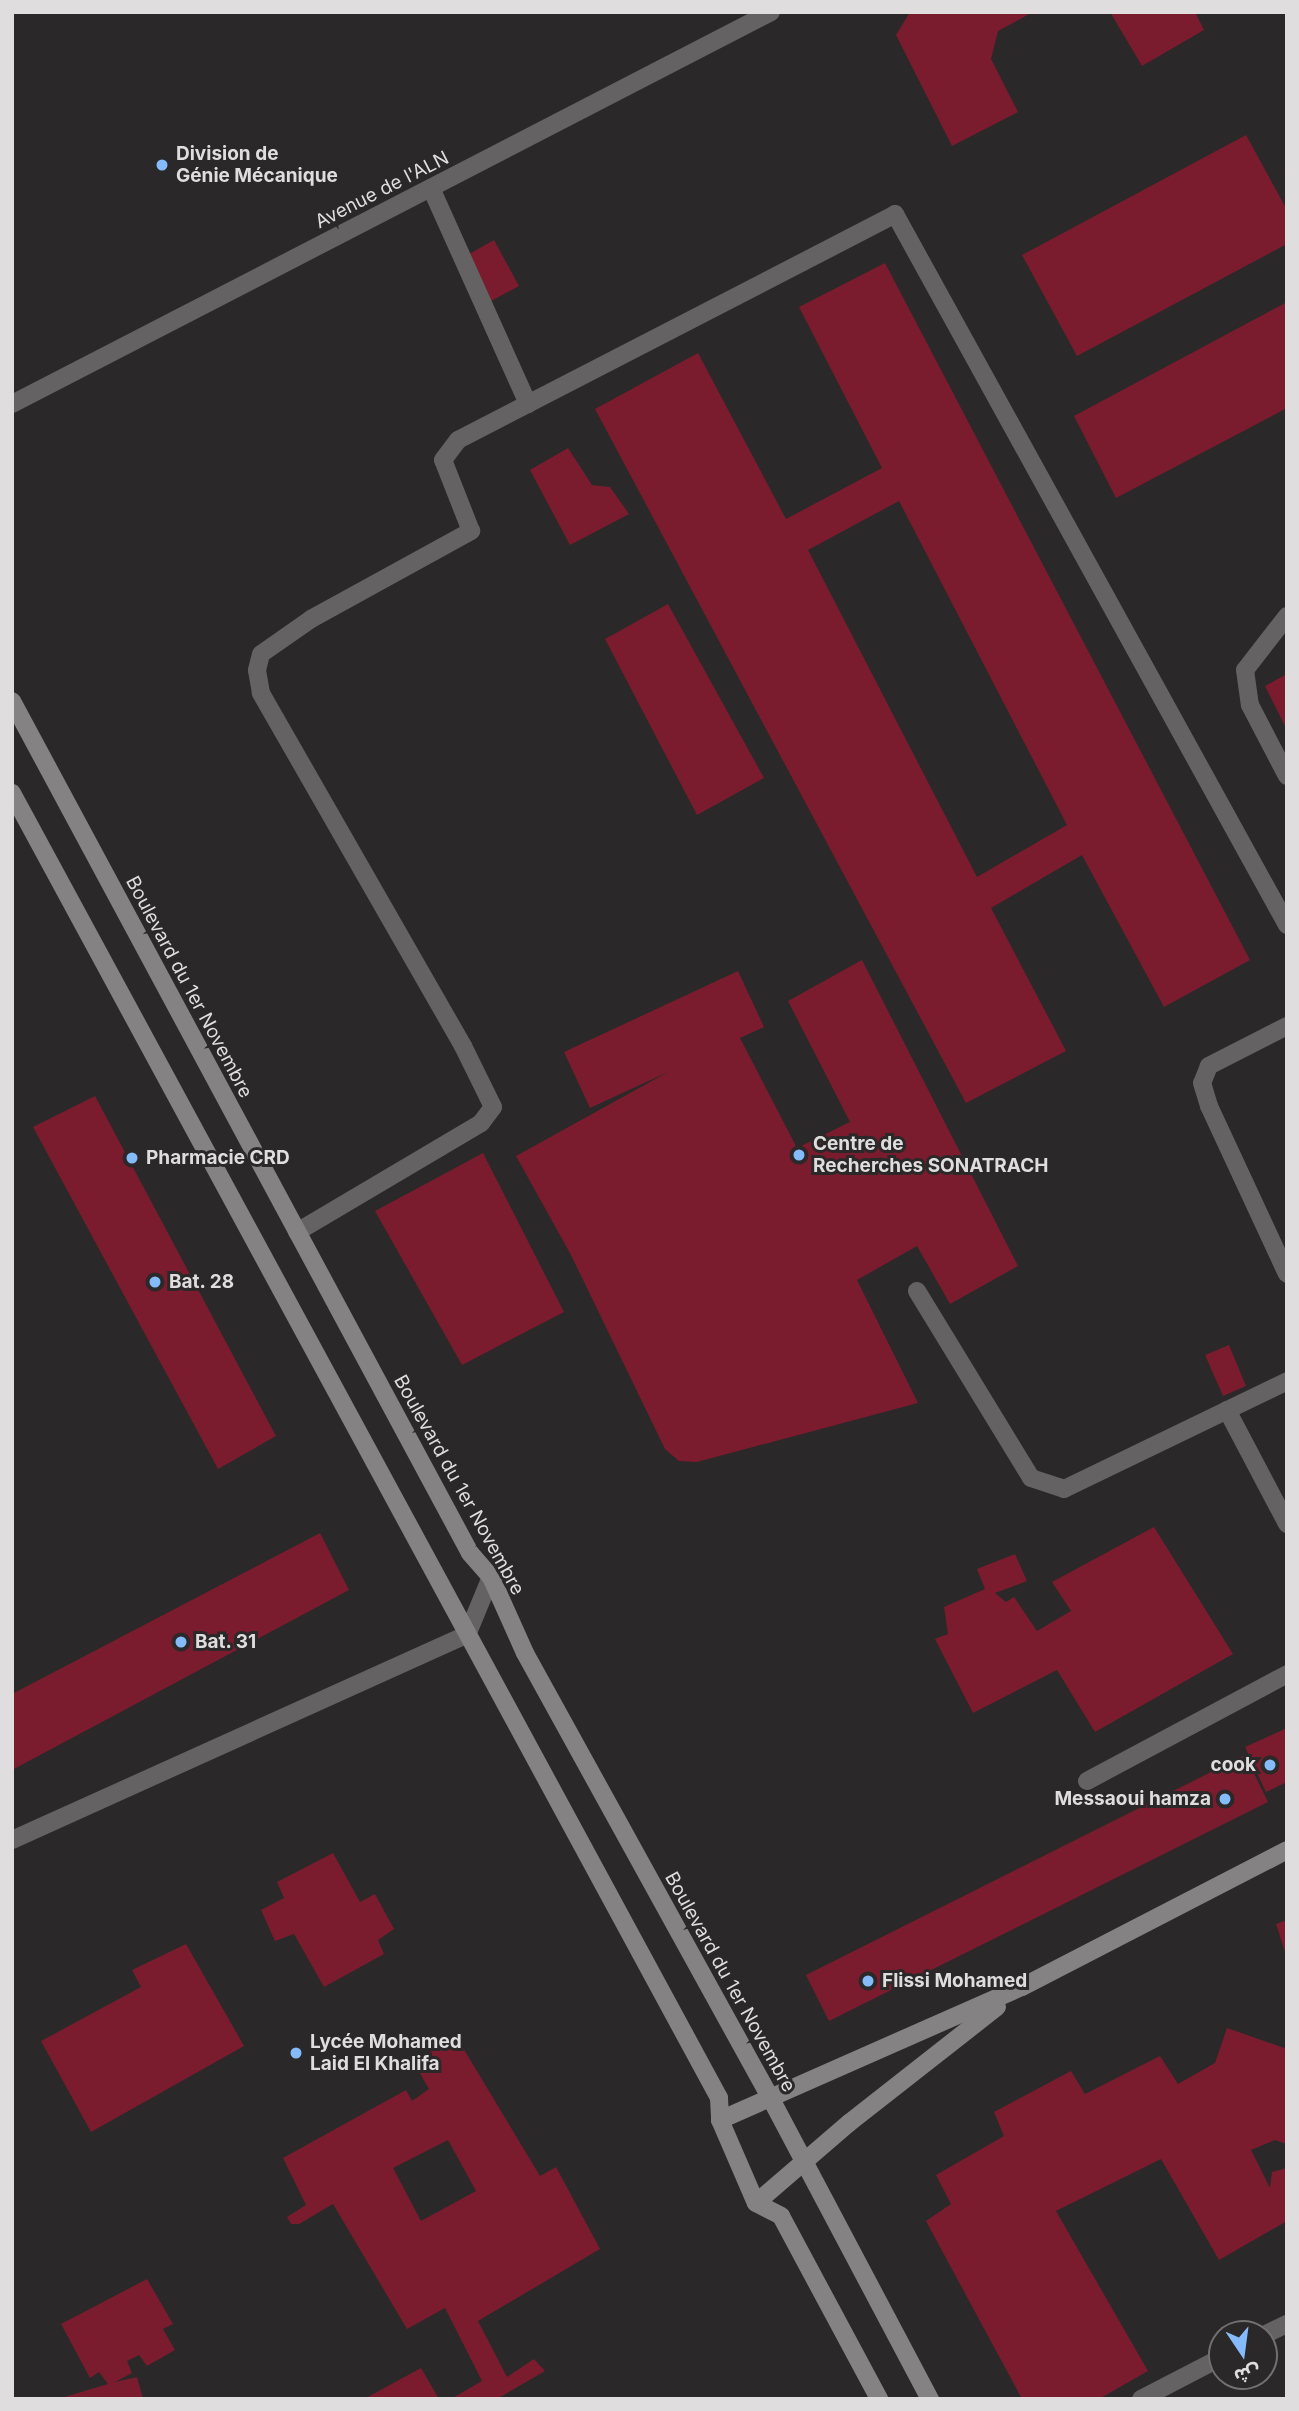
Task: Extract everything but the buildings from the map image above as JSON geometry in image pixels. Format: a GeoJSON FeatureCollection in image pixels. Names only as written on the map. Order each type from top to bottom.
{"type":"FeatureCollection","features":[{"type":"Feature","properties":{"kind":"main road","name":"Boulevard du 1er Novembre"},"geometry":{"type":"LineString","coordinates":[[12,701],[470,1553],[491,1577],[525,1653],[771,2099],[930,2399]]}},
{"type":"Feature","properties":{"kind":"main road"},"geometry":{"type":"LineString","coordinates":[[12,793],[719,2098],[720,2120],[756,2203],[781,2216],[879,2399]]}},
{"type":"Feature","properties":{"kind":"main road"},"geometry":{"type":"LineString","coordinates":[[720,2120],[1022,1987],[1287,1850]]}},
{"type":"Feature","properties":{"kind":"main road"},"geometry":{"type":"LineString","coordinates":[[756,2203],[803,2161],[1022,1987]]}},
{"type":"Feature","properties":{"kind":"street","name":"Avenue de l'ALN"},"geometry":{"type":"LineString","coordinates":[[12,404],[771,12]]}},
{"type":"Feature","properties":{"kind":"street"},"geometry":{"type":"LineString","coordinates":[[431,188],[528,404]]}},
{"type":"Feature","properties":{"kind":"street"},"geometry":{"type":"LineString","coordinates":[[297,1232],[481,1124],[493,1108],[463,1046],[261,693],[257,670],[261,654],[311,619],[471,531],[443,460],[458,440],[895,214],[1287,925]]}},
{"type":"Feature","properties":{"kind":"street"},"geometry":{"type":"LineString","coordinates":[[1287,616],[1245,670],[1251,705],[1287,776]]}},
{"type":"Feature","properties":{"kind":"street"},"geometry":{"type":"LineString","coordinates":[[1287,1026],[1209,1066],[1202,1083],[1209,1106],[1287,1274]]}},
{"type":"Feature","properties":{"kind":"street"},"geometry":{"type":"LineString","coordinates":[[917,1291],[1031,1478],[1064,1489],[1287,1381]]}},
{"type":"Feature","properties":{"kind":"street"},"geometry":{"type":"LineString","coordinates":[[1227,1410],[1287,1524]]}},
{"type":"Feature","properties":{"kind":"street"},"geometry":{"type":"LineString","coordinates":[[12,1840],[467,1635],[491,1577]]}},
{"type":"Feature","properties":{"kind":"street"},"geometry":{"type":"LineString","coordinates":[[1087,1781],[1287,1674]]}},
{"type":"Feature","properties":{"kind":"street"},"geometry":{"type":"LineString","coordinates":[[1141,2399],[1208,2364]]}},
{"type":"Feature","properties":{"kind":"place","name":"Division de Génie Mécanique"},"geometry":{"type":"Point","coordinates":[162,165]}},
{"type":"Feature","properties":{"kind":"place","name":"Centre de Recherches SONATRACH"},"geometry":{"type":"Point","coordinates":[799,1155]}},
{"type":"Feature","properties":{"kind":"place","name":"Pharmacie CRD"},"geometry":{"type":"Point","coordinates":[132,1158]}},
{"type":"Feature","properties":{"kind":"place","name":"Bat. 28"},"geometry":{"type":"Point","coordinates":[155,1282]}},
{"type":"Feature","properties":{"kind":"place","name":"Bat. 31"},"geometry":{"type":"Point","coordinates":[181,1642]}},
{"type":"Feature","properties":{"kind":"place","name":"cook"},"geometry":{"type":"Point","coordinates":[1270,1765]}},
{"type":"Feature","properties":{"kind":"place","name":"Messaoui hamza"},"geometry":{"type":"Point","coordinates":[1225,1799]}},
{"type":"Feature","properties":{"kind":"place","name":"Flissi Mohamed"},"geometry":{"type":"Point","coordinates":[868,1981]}},
{"type":"Feature","properties":{"kind":"place","name":"Lycée Mohamed Laid El Khalifa"},"geometry":{"type":"Point","coordinates":[296,2053]}}]}
